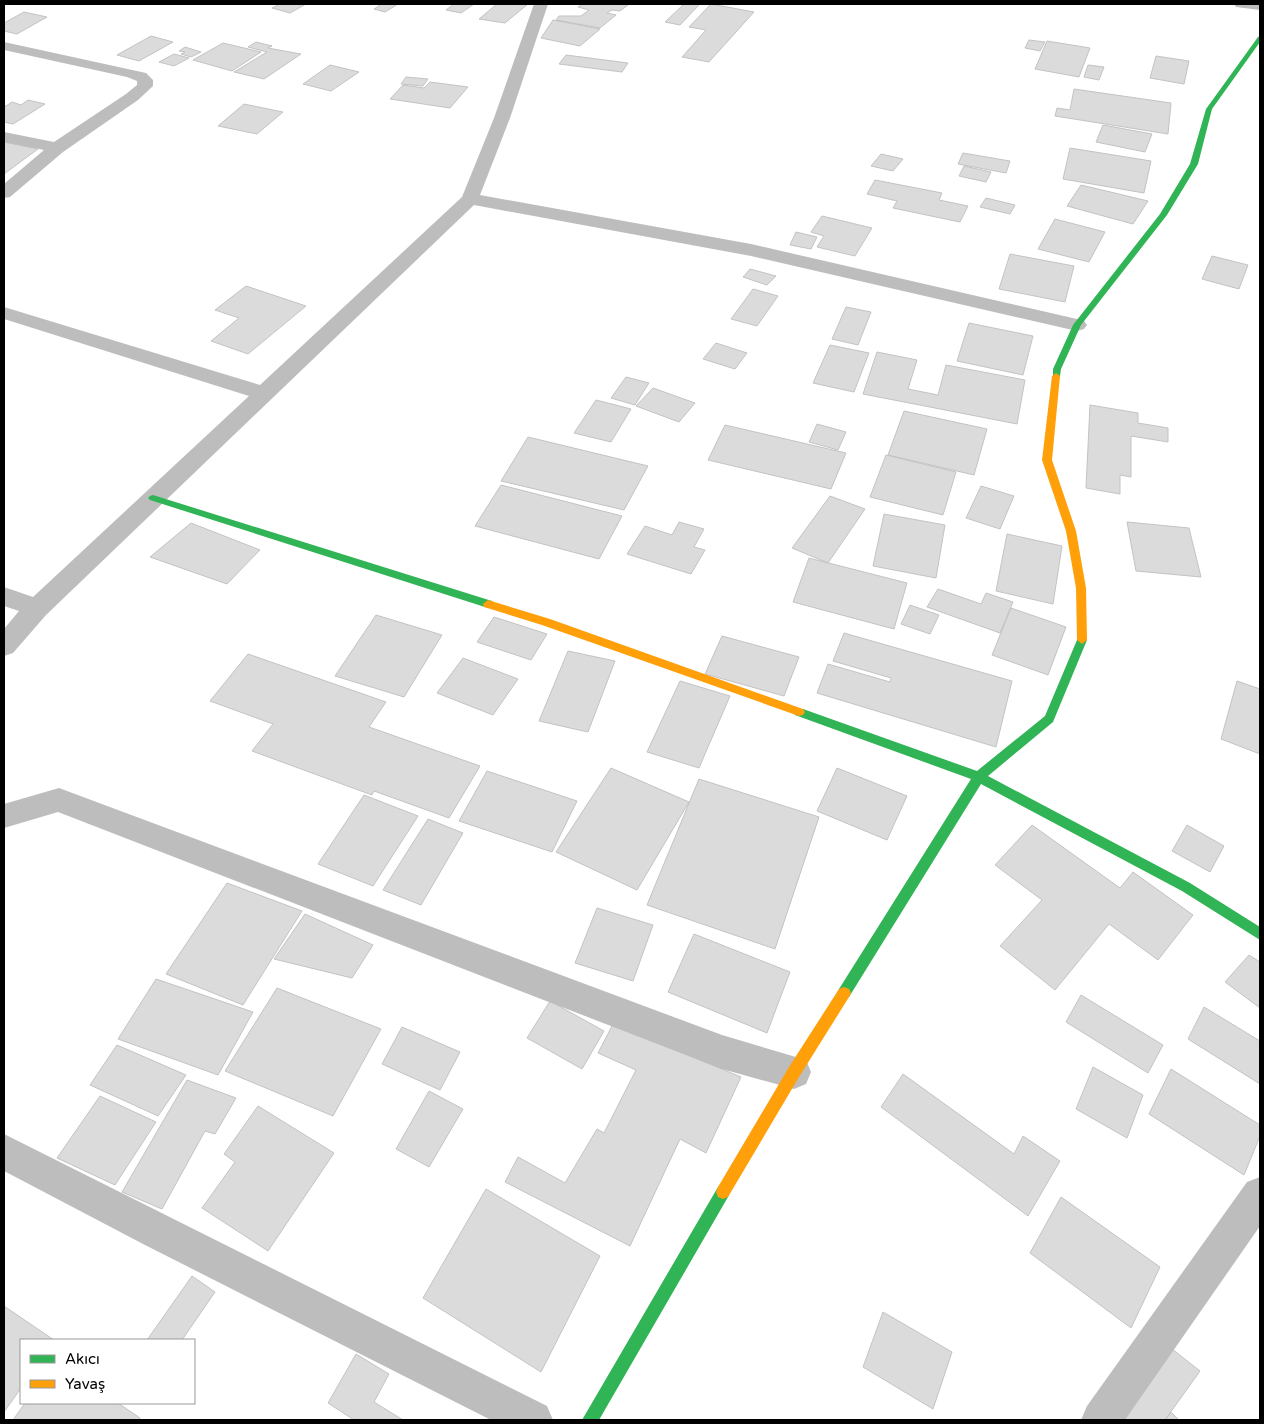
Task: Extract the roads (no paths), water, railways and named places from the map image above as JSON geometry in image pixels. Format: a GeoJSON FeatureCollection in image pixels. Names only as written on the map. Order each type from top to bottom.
{"type":"FeatureCollection","features":[{"type":"Feature","properties":{"kind":"street"},"geometry":{"type":"LineString","coordinates":[[4,646],[37,608],[470,199],[502,118],[541,4]]}},
{"type":"Feature","properties":{"kind":"street"},"geometry":{"type":"LineString","coordinates":[[1241,4],[1260,6]]}},
{"type":"Feature","properties":{"kind":"street"},"geometry":{"type":"LineString","coordinates":[[590,1420],[794,1072],[979,777],[1049,719],[1082,643],[1081,588],[1071,531],[1047,460],[1057,369],[1077,325],[1163,215],[1194,164],[1209,109],[1260,38]]}},
{"type":"Feature","properties":{"kind":"street"},"geometry":{"type":"LineString","coordinates":[[4,46],[128,73],[140,76],[145,80],[145,86],[132,97],[57,148],[4,193]]}},
{"type":"Feature","properties":{"kind":"street"},"geometry":{"type":"LineString","coordinates":[[4,137],[57,148]]}},
{"type":"Feature","properties":{"kind":"street"},"geometry":{"type":"LineString","coordinates":[[470,199],[751,250],[1077,325]]}},
{"type":"Feature","properties":{"kind":"street"},"geometry":{"type":"LineString","coordinates":[[4,312],[263,393]]}},
{"type":"Feature","properties":{"kind":"street"},"geometry":{"type":"LineString","coordinates":[[154,498],[546,622],[979,777],[1186,887],[1260,934]]}},
{"type":"Feature","properties":{"kind":"street"},"geometry":{"type":"LineString","coordinates":[[4,596],[37,608]]}},
{"type":"Feature","properties":{"kind":"street"},"geometry":{"type":"LineString","coordinates":[[4,816],[59,800],[722,1052],[794,1072]]}},
{"type":"Feature","properties":{"kind":"street"},"geometry":{"type":"LineString","coordinates":[[4,1152],[158,1232],[534,1420]]}},
{"type":"Feature","properties":{"kind":"street"},"geometry":{"type":"LineString","coordinates":[[1101,1420],[1260,1195]]}}]}
